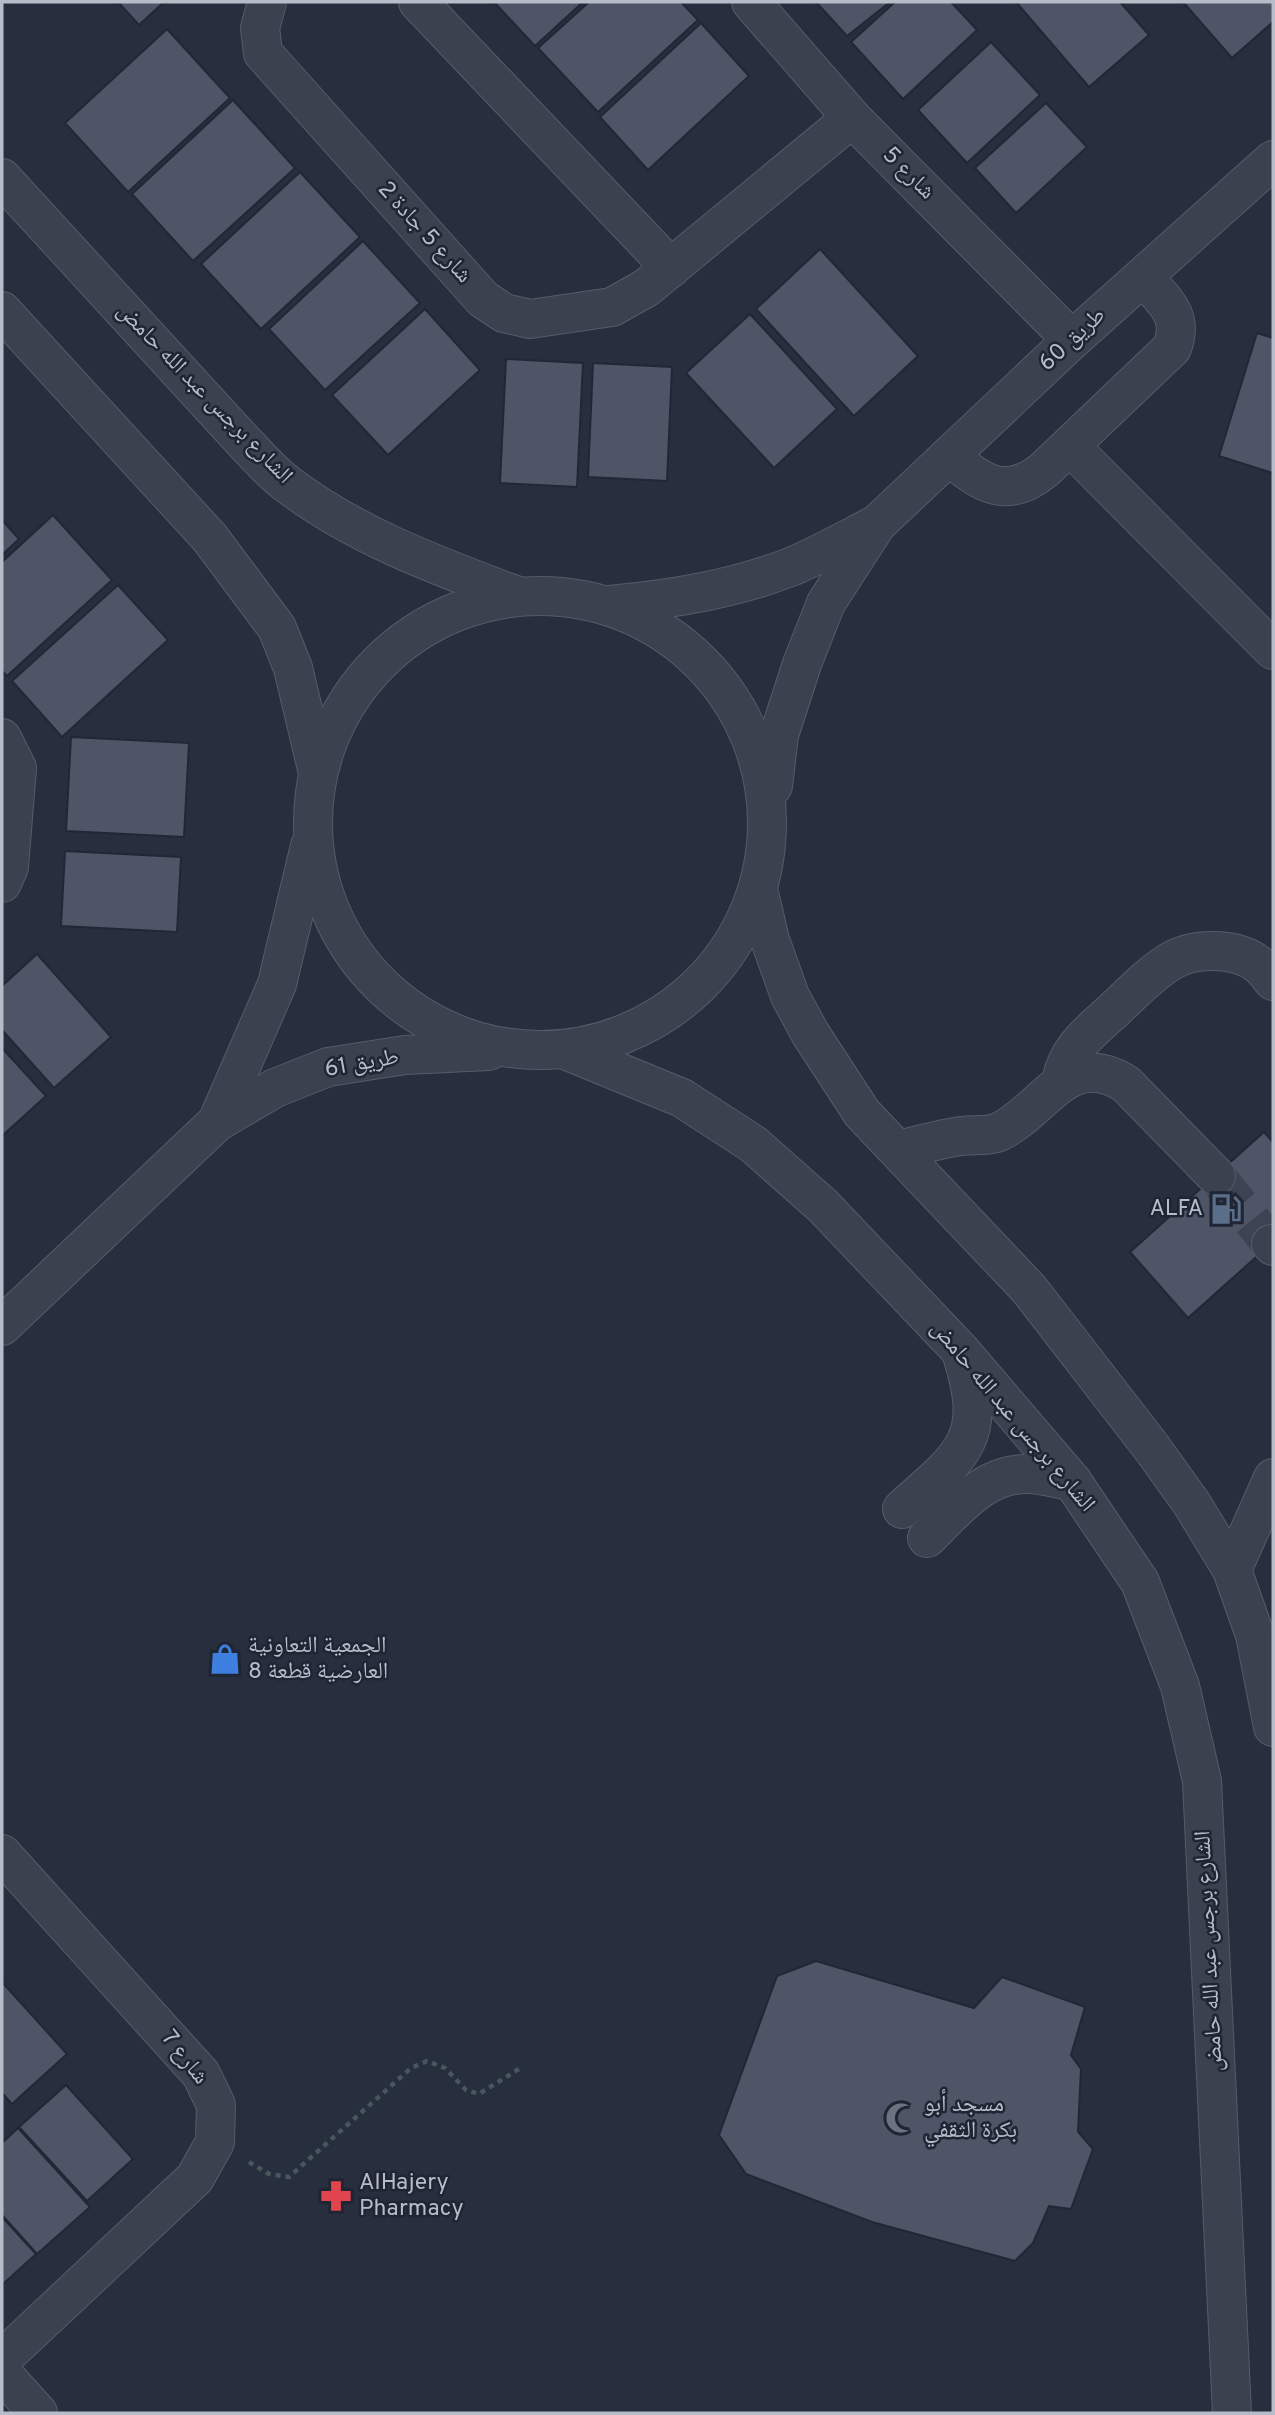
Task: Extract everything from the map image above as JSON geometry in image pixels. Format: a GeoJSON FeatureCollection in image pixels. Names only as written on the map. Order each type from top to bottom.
{"type":"FeatureCollection","features":[{"type":"Feature","properties":{"kind":"street","name":"شارع 5 جادة 2"},"geometry":{"type":"LineString","coordinates":[[267,2],[260,28],[263,53],[483,299],[504,313],[530,319],[612,307],[646,288],[852,118]]}},
{"type":"Feature","properties":{"kind":"street"},"geometry":{"type":"LineString","coordinates":[[418,2],[671,268]]}},
{"type":"Feature","properties":{"kind":"street","name":"شارع 5"},"geometry":{"type":"LineString","coordinates":[[751,2],[852,118],[1072,340]]}},
{"type":"Feature","properties":{"kind":"street","name":"طريق 60"},"geometry":{"type":"LineString","coordinates":[[768,834],[779,735],[802,664],[826,603],[877,524],[1072,340],[1273,160]]}},
{"type":"Feature","properties":{"kind":"street","name":"الشارع برجس عبد الله حامض"},"geometry":{"type":"LineString","coordinates":[[2,178],[244,442],[285,482],[334,516],[381,540],[518,596]]}},
{"type":"Feature","properties":{"kind":"street"},"geometry":{"type":"LineString","coordinates":[[949,456],[988,485],[1006,487],[1020,485],[1032,479],[1069,446],[1172,348],[1176,323],[1172,310],[1143,277]]}},
{"type":"Feature","properties":{"kind":"street"},"geometry":{"type":"LineString","coordinates":[[2,311],[210,538],[277,628],[293,668],[318,775]]}},
{"type":"Feature","properties":{"kind":"street"},"geometry":{"type":"LineString","coordinates":[[1069,446],[1273,650]]}},
{"type":"Feature","properties":{"kind":"street","name":"طريق 60"},"geometry":{"type":"LineString","coordinates":[[607,606],[671,599],[732,586],[794,565],[877,524]]}},
{"type":"Feature","properties":{"kind":"street"},"geometry":{"type":"LineString","coordinates":[[539,595],[585,599],[607,606],[628,613],[670,635],[704,664],[733,701],[753,742],[765,788],[768,834],[758,889],[746,922],[721,962],[690,995],[652,1022],[610,1040],[565,1050],[519,1050],[474,1041],[432,1023],[393,996],[362,963],[337,924],[320,881],[313,835],[315,789],[327,744],[347,703],[374,666],[409,635],[449,613],[493,600],[539,595]]}},
{"type":"Feature","properties":{"kind":"street"},"geometry":{"type":"LineString","coordinates":[[2,738],[18,768],[9,867],[2,883]]}},
{"type":"Feature","properties":{"kind":"street","name":"طريق 61"},"geometry":{"type":"LineString","coordinates":[[217,1122],[277,984],[313,835]]}},
{"type":"Feature","properties":{"kind":"street"},"geometry":{"type":"LineString","coordinates":[[758,889],[770,940],[790,996],[862,1113],[1030,1289],[1192,1504],[1232,1570],[1255,1635],[1273,1727]]}},
{"type":"Feature","properties":{"kind":"street"},"geometry":{"type":"LineString","coordinates":[[1061,1082],[1064,1066],[1084,1038],[1154,973],[1174,960],[1194,953],[1218,951],[1242,956],[1259,965],[1273,981]]}},
{"type":"Feature","properties":{"kind":"street","name":"طريق 61"},"geometry":{"type":"LineString","coordinates":[[2,1326],[217,1122],[275,1088],[328,1067],[405,1055],[519,1050]]}},
{"type":"Feature","properties":{"kind":"street","name":"الشارع برجس عبد الله حامض"},"geometry":{"type":"LineString","coordinates":[[565,1050],[682,1098],[753,1144],[823,1206],[960,1350],[1072,1481],[1140,1583],[1180,1686],[1202,1781],[1232,2413]]}},
{"type":"Feature","properties":{"kind":"street"},"geometry":{"type":"LineString","coordinates":[[899,1150],[964,1135],[996,1134],[1022,1118],[1061,1082],[1090,1072],[1110,1073],[1135,1092],[1216,1176]]}},
{"type":"Feature","properties":{"kind":"street"},"geometry":{"type":"LineString","coordinates":[[902,1509],[952,1461],[967,1440],[972,1415],[971,1384],[960,1350]]}},
{"type":"Feature","properties":{"kind":"street"},"geometry":{"type":"LineString","coordinates":[[927,1538],[976,1491],[1000,1477],[1028,1474],[1072,1481]]}},
{"type":"Feature","properties":{"kind":"street"},"geometry":{"type":"LineString","coordinates":[[1232,1570],[1273,1478]]}},
{"type":"Feature","properties":{"kind":"street","name":"شارع 7"},"geometry":{"type":"LineString","coordinates":[[2,1854],[201,2074],[216,2105],[215,2142],[195,2178],[2,2359]]}},
{"type":"Feature","properties":{"kind":"street"},"geometry":{"type":"LineString","coordinates":[[2,2373],[38,2413]]}},
{"type":"Feature","properties":{"kind":"path"},"geometry":{"type":"LineString","coordinates":[[215,2142],[269,2174],[289,2177],[411,2068],[427,2061],[445,2068],[466,2090],[479,2094],[522,2067]]}},
{"type":"Feature","properties":{"kind":"building"},"geometry":{"type":"Polygon","coordinates":[[[118,2],[164,2],[139,25],[118,2]]]}},
{"type":"Feature","properties":{"kind":"building"},"geometry":{"type":"Polygon","coordinates":[[[494,2],[583,2],[535,46],[494,2]]]}},
{"type":"Feature","properties":{"kind":"building"},"geometry":{"type":"Polygon","coordinates":[[[589,2],[681,2],[698,20],[598,112],[538,48],[589,2]]]}},
{"type":"Feature","properties":{"kind":"building"},"geometry":{"type":"Polygon","coordinates":[[[816,2],[890,2],[847,36],[816,2]]]}},
{"type":"Feature","properties":{"kind":"building"},"geometry":{"type":"Polygon","coordinates":[[[895,2],[951,2],[977,30],[903,99],[851,42],[895,2]]]}},
{"type":"Feature","properties":{"kind":"building"},"geometry":{"type":"Polygon","coordinates":[[[1016,2],[1120,2],[1149,35],[1089,87],[1016,2]]]}},
{"type":"Feature","properties":{"kind":"building"},"geometry":{"type":"Polygon","coordinates":[[[1183,2],[1273,2],[1273,22],[1232,58],[1183,2]]]}},
{"type":"Feature","properties":{"kind":"building"},"geometry":{"type":"Polygon","coordinates":[[[701,23],[749,76],[648,170],[600,117],[701,23]]]}},
{"type":"Feature","properties":{"kind":"building"},"geometry":{"type":"Polygon","coordinates":[[[167,29],[230,98],[128,192],[65,123],[167,29]]]}},
{"type":"Feature","properties":{"kind":"building"},"geometry":{"type":"Polygon","coordinates":[[[991,42],[1040,95],[967,163],[918,110],[991,42]]]}},
{"type":"Feature","properties":{"kind":"building"},"geometry":{"type":"Polygon","coordinates":[[[233,100],[295,168],[193,261],[132,194],[233,100]]]}},
{"type":"Feature","properties":{"kind":"building"},"geometry":{"type":"Polygon","coordinates":[[[1046,103],[1087,147],[1016,213],[975,168],[1046,103]]]}},
{"type":"Feature","properties":{"kind":"building"},"geometry":{"type":"Polygon","coordinates":[[[300,172],[360,237],[261,329],[201,264],[300,172]]]}},
{"type":"Feature","properties":{"kind":"building"},"geometry":{"type":"Polygon","coordinates":[[[363,241],[420,303],[325,390],[269,329],[363,241]]]}},
{"type":"Feature","properties":{"kind":"building"},"geometry":{"type":"Polygon","coordinates":[[[820,249],[918,356],[854,416],[756,309],[820,249]]]}},
{"type":"Feature","properties":{"kind":"building"},"geometry":{"type":"Polygon","coordinates":[[[425,309],[480,370],[388,455],[332,395],[425,309]]]}},
{"type":"Feature","properties":{"kind":"building"},"geometry":{"type":"Polygon","coordinates":[[[750,314],[837,409],[774,468],[686,373],[750,314]]]}},
{"type":"Feature","properties":{"kind":"building"},"geometry":{"type":"Polygon","coordinates":[[[1257,333],[1273,338],[1273,473],[1219,456],[1257,333]]]}},
{"type":"Feature","properties":{"kind":"building"},"geometry":{"type":"Polygon","coordinates":[[[506,359],[583,363],[577,487],[500,483],[506,359]]]}},
{"type":"Feature","properties":{"kind":"building"},"geometry":{"type":"Polygon","coordinates":[[[593,363],[672,367],[667,481],[588,477],[593,363]]]}},
{"type":"Feature","properties":{"kind":"building"},"geometry":{"type":"Polygon","coordinates":[[[53,515],[112,580],[7,676],[2,671],[2,562],[53,515]]]}},
{"type":"Feature","properties":{"kind":"building"},"geometry":{"type":"Polygon","coordinates":[[[2,520],[19,539],[2,555],[2,520]]]}},
{"type":"Feature","properties":{"kind":"building"},"geometry":{"type":"Polygon","coordinates":[[[118,585],[168,640],[62,737],[12,681],[118,585]]]}},
{"type":"Feature","properties":{"kind":"building"},"geometry":{"type":"Polygon","coordinates":[[[71,737],[189,743],[184,837],[66,831],[71,737]]]}},
{"type":"Feature","properties":{"kind":"building"},"geometry":{"type":"Polygon","coordinates":[[[65,851],[181,857],[177,932],[61,926],[65,851]]]}},
{"type":"Feature","properties":{"kind":"building"},"geometry":{"type":"Polygon","coordinates":[[[37,954],[111,1037],[54,1088],[2,1030],[2,986],[37,954]]]}},
{"type":"Feature","properties":{"kind":"building"},"geometry":{"type":"Polygon","coordinates":[[[2,1048],[46,1096],[2,1136],[2,1048]]]}},
{"type":"Feature","properties":{"kind":"building","name":"ALFA"},"geometry":{"type":"Polygon","coordinates":[[[1264,1132],[1273,1142],[1273,1242],[1188,1318],[1130,1252],[1264,1132]]]}},
{"type":"Feature","properties":{"kind":"building","name":"مسجد أبو بكرة الثقفي"},"geometry":{"type":"Polygon","coordinates":[[[816,1961],[974,2008],[1002,1977],[1085,2007],[1071,2055],[1081,2069],[1078,2132],[1093,2149],[1071,2209],[1049,2206],[1033,2243],[1015,2261],[872,2222],[746,2174],[719,2135],[777,1976],[816,1961]]]}},
{"type":"Feature","properties":{"kind":"building"},"geometry":{"type":"Polygon","coordinates":[[[2,1982],[67,2054],[12,2104],[2,2093],[2,1982]]]}},
{"type":"Feature","properties":{"kind":"building"},"geometry":{"type":"Polygon","coordinates":[[[66,2085],[133,2159],[87,2201],[19,2127],[66,2085]]]}},
{"type":"Feature","properties":{"kind":"building"},"geometry":{"type":"Polygon","coordinates":[[[18,2128],[90,2207],[37,2254],[2,2215],[2,2143],[18,2128]]]}},
{"type":"Feature","properties":{"kind":"building"},"geometry":{"type":"Polygon","coordinates":[[[2,2217],[36,2254],[2,2285],[2,2217]]]}},
{"type":"Feature","properties":{"kind":"tunnel"},"geometry":{"type":"LineString","coordinates":[[1216,1176],[1271,1244]]}},
{"type":"Feature","properties":{"kind":"place","name":"ALFA"},"geometry":{"type":"Point","coordinates":[1226,1209]}},
{"type":"Feature","properties":{"kind":"place","name":"الجمعية التعاونية العارضية قطعة 8"},"geometry":{"type":"Point","coordinates":[225,1659]}},
{"type":"Feature","properties":{"kind":"place","name":"مسجد أبو بكرة الثقفي"},"geometry":{"type":"Point","coordinates":[901,2118]}},
{"type":"Feature","properties":{"kind":"place","name":"AlHajery Pharmacy"},"geometry":{"type":"Point","coordinates":[336,2196]}}]}
